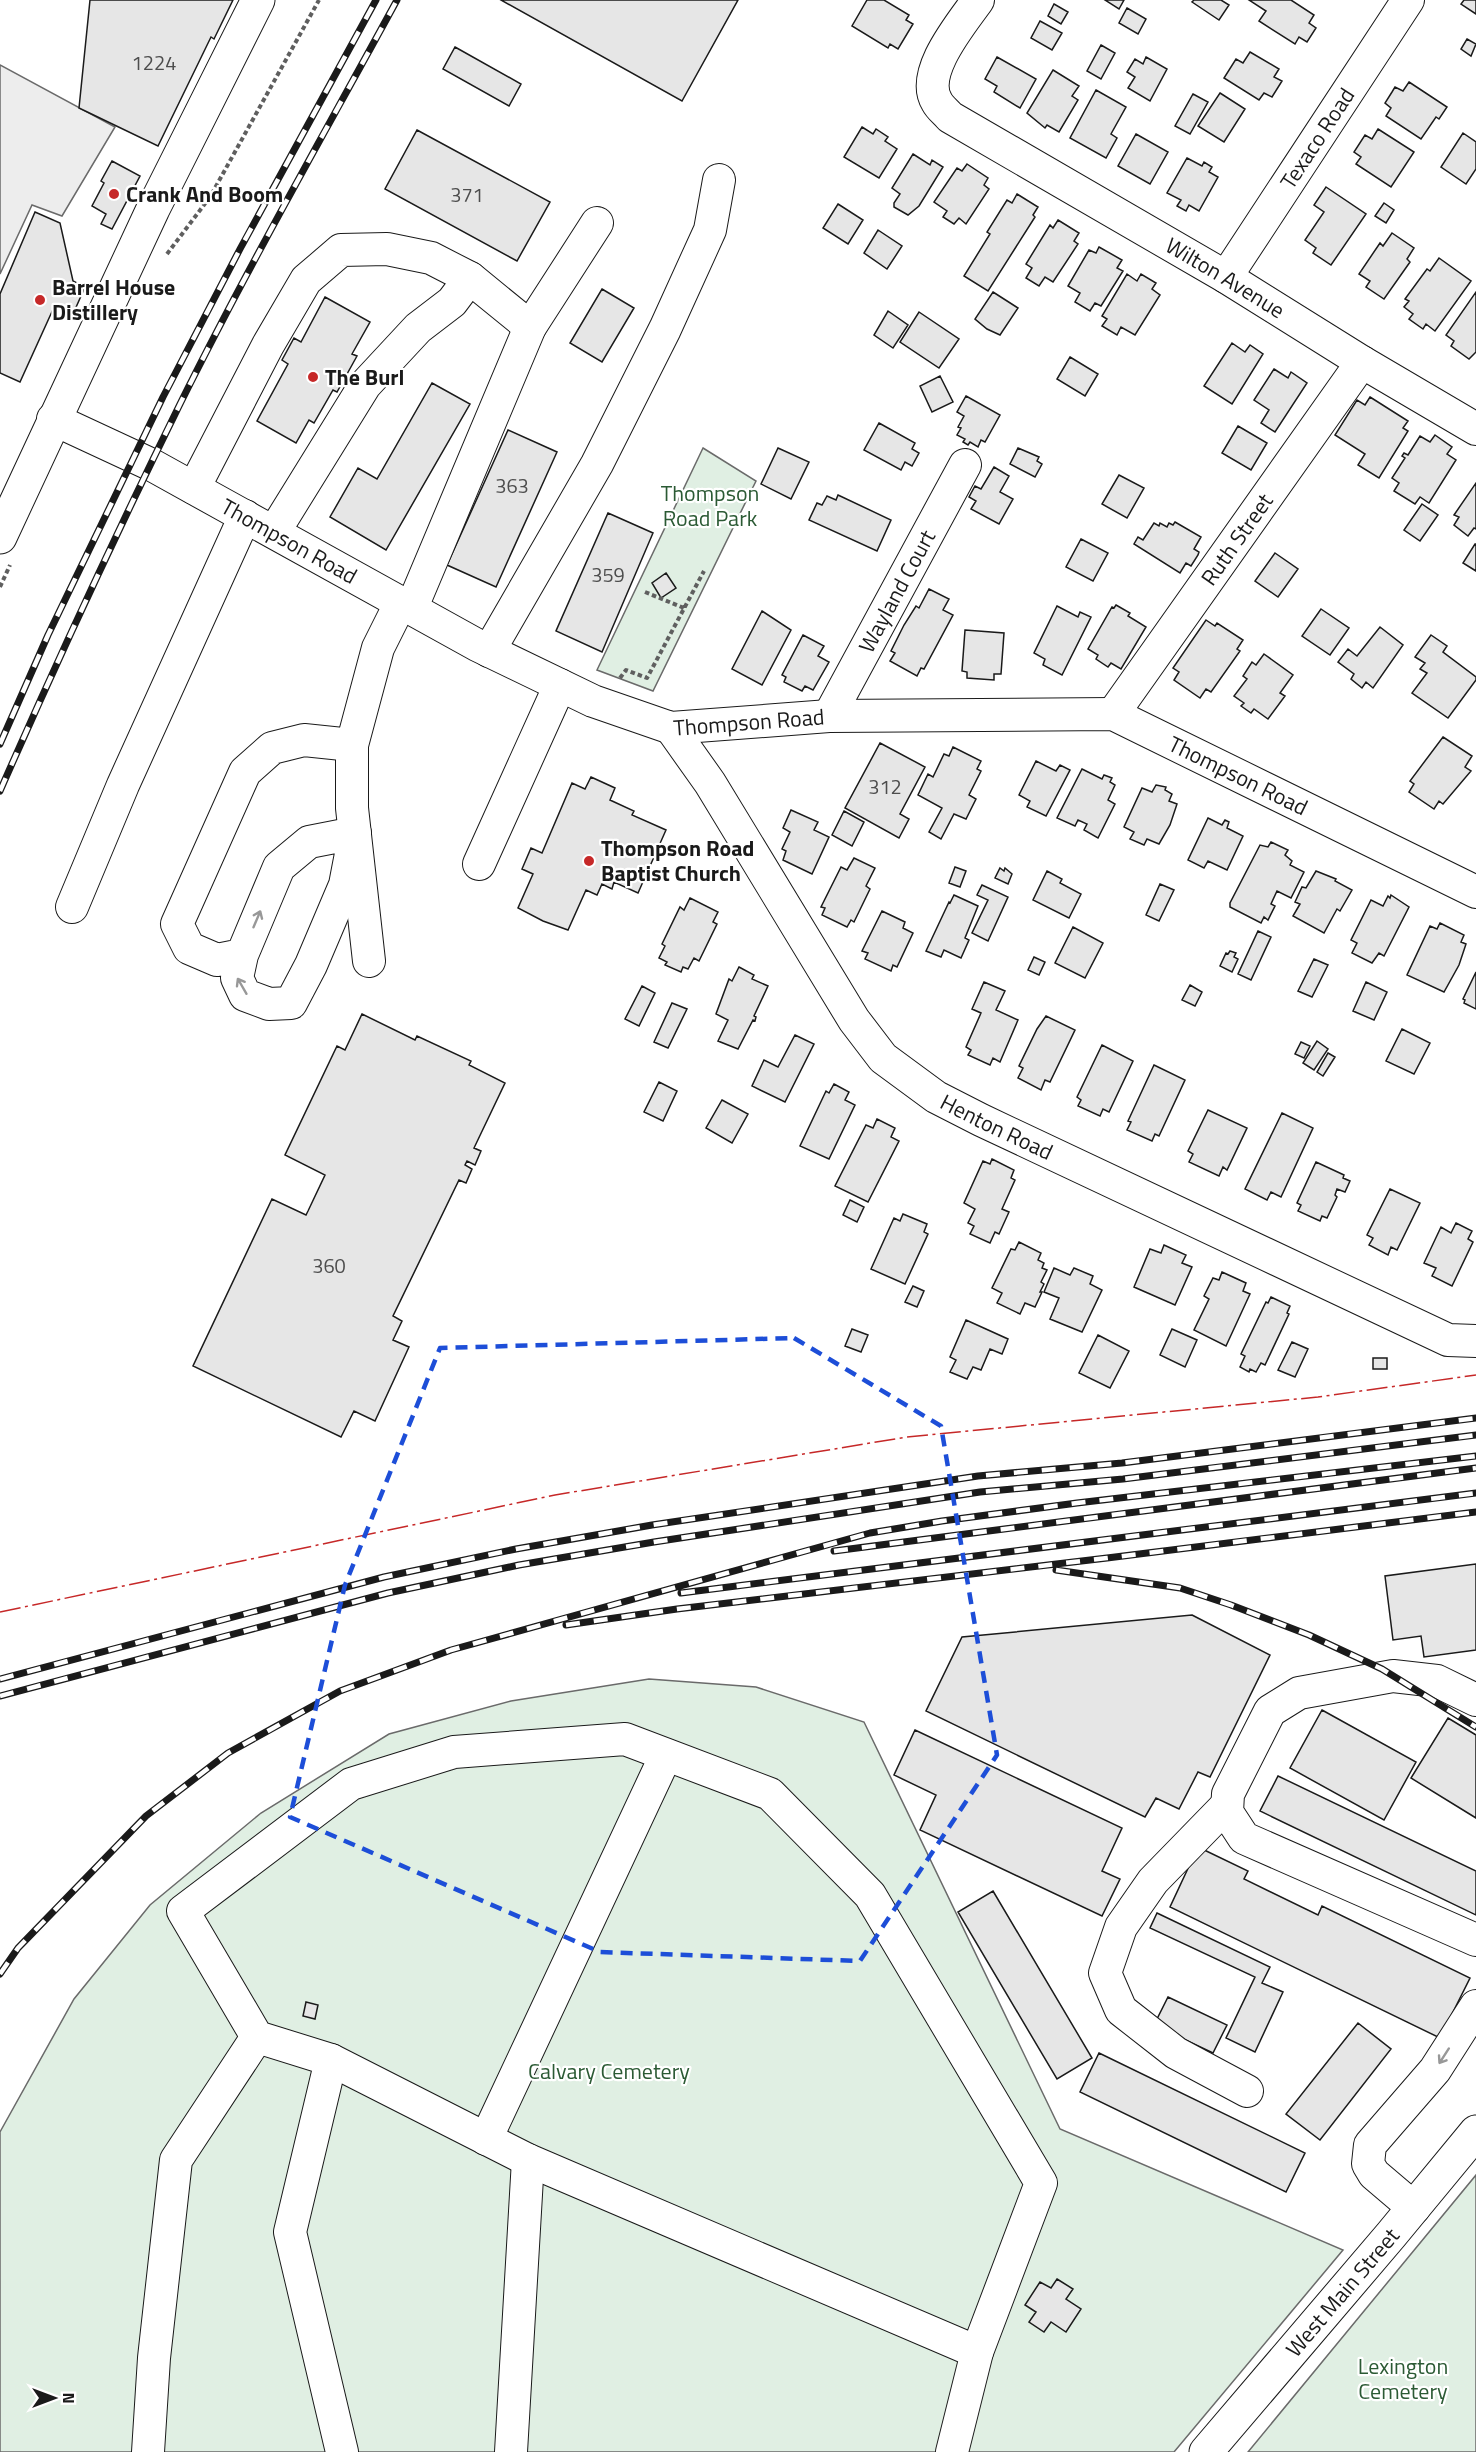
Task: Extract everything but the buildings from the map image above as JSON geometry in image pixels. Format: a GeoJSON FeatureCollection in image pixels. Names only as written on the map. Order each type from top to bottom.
{"type":"FeatureCollection","features":[{"type":"Feature","properties":{"kind":"main road"},"geometry":{"type":"LineString","coordinates":[[0,537],[53,419],[153,209],[258,0]]}},
{"type":"Feature","properties":{"kind":"main road","name":"West Main Street"},"geometry":{"type":"LineString","coordinates":[[1206,2452],[1476,2132]]}},
{"type":"Feature","properties":{"kind":"street","name":"Wilton Avenue"},"geometry":{"type":"LineString","coordinates":[[978,0],[944,49],[935,69],[933,89],[936,101],[950,117],[1226,277],[1362,362],[1476,429]]}},
{"type":"Feature","properties":{"kind":"street","name":"Texaco Road"},"geometry":{"type":"LineString","coordinates":[[1226,277],[1408,0]]}},
{"type":"Feature","properties":{"kind":"street"},"geometry":{"type":"LineString","coordinates":[[489,651],[597,464],[665,329],[710,230],[719,180]]}},
{"type":"Feature","properties":{"kind":"street"},"geometry":{"type":"LineString","coordinates":[[369,961],[352,808],[352,745],[378,648],[406,605],[530,327],[597,223]]}},
{"type":"Feature","properties":{"kind":"street"},"geometry":{"type":"LineString","coordinates":[[194,488],[268,345],[306,280],[341,250],[387,249],[431,258],[470,278],[530,327]]}},
{"type":"Feature","properties":{"kind":"street"},"geometry":{"type":"LineString","coordinates":[[274,532],[365,385],[418,328],[452,302],[470,278]]}},
{"type":"Feature","properties":{"kind":"street","name":"Ruth Street"},"geometry":{"type":"LineString","coordinates":[[1113,714],[1362,362]]}},
{"type":"Feature","properties":{"kind":"street","name":"Thompson Road"},"geometry":{"type":"LineString","coordinates":[[53,419],[152,465],[489,651],[607,706],[671,728],[830,716],[1113,714],[1476,892]]}},
{"type":"Feature","properties":{"kind":"street","name":"Wayland Court"},"geometry":{"type":"LineString","coordinates":[[830,716],[965,465]]}},
{"type":"Feature","properties":{"kind":"street"},"geometry":{"type":"LineString","coordinates":[[72,907],[123,785],[244,516]]}},
{"type":"Feature","properties":{"kind":"street"},"geometry":{"type":"LineString","coordinates":[[479,864],[560,685]]}},
{"type":"Feature","properties":{"kind":"street","name":"Henton Road"},"geometry":{"type":"LineString","coordinates":[[671,728],[710,783],[854,1020],[883,1058],[936,1097],[1002,1130],[1439,1336],[1449,1340],[1476,1341]]}},
{"type":"Feature","properties":{"kind":"street"},"geometry":{"type":"LineString","coordinates":[[242,955],[217,960],[189,948],[177,924],[245,772],[272,748],[304,740],[352,745]]}},
{"type":"Feature","properties":{"kind":"street"},"geometry":{"type":"LineString","coordinates":[[355,833],[345,885],[311,965],[291,1002],[269,1004],[245,994],[237,978],[242,955],[279,867],[309,842],[355,833]]}},
{"type":"Feature","properties":{"kind":"street"},"geometry":{"type":"LineString","coordinates":[[1476,1700],[1437,1681],[1393,1676],[1299,1693],[1270,1711],[1228,1794],[1227,1805],[1227,1812],[1244,1838],[1476,1941]]}},
{"type":"Feature","properties":{"kind":"street"},"geometry":{"type":"LineString","coordinates":[[952,2452],[976,2352],[1041,2183],[870,1894],[770,1794],[625,1739],[454,1752],[351,1784],[183,1911],[257,2037],[331,2060],[528,2160],[976,2352]]}},
{"type":"Feature","properties":{"kind":"street"},"geometry":{"type":"LineString","coordinates":[[486,2139],[666,1755]]}},
{"type":"Feature","properties":{"kind":"street"},"geometry":{"type":"LineString","coordinates":[[1227,1805],[1154,1881],[1121,1927],[1105,1973],[1121,2010],[1176,2053],[1247,2091]]}},
{"type":"Feature","properties":{"kind":"street"},"geometry":{"type":"LineString","coordinates":[[1414,2208],[1374,2174],[1368,2164],[1370,2145],[1435,2070],[1476,2006]]}},
{"type":"Feature","properties":{"kind":"street"},"geometry":{"type":"LineString","coordinates":[[147,2452],[154,2358],[177,2160],[257,2037]]}},
{"type":"Feature","properties":{"kind":"street"},"geometry":{"type":"LineString","coordinates":[[331,2060],[290,2232],[342,2452]]}},
{"type":"Feature","properties":{"kind":"street"},"geometry":{"type":"LineString","coordinates":[[511,2452],[528,2160]]}},
{"type":"Feature","properties":{"kind":"path"},"geometry":{"type":"LineString","coordinates":[[165,258],[210,197],[319,0]]}},
{"type":"Feature","properties":{"kind":"path"},"geometry":{"type":"LineString","coordinates":[[607,706],[616,683],[626,670],[647,678],[704,570]]}},
{"type":"Feature","properties":{"kind":"path"},"geometry":{"type":"LineString","coordinates":[[645,592],[684,608]]}},
{"type":"Feature","properties":{"kind":"highlighted area"},"geometry":{"type":"Polygon","coordinates":[[[794,1338],[941,1426],[997,1755],[860,1961],[600,1952],[290,1817],[345,1585],[440,1348],[794,1338]]]}},
{"type":"Feature","properties":{"kind":"green space","name":"Thompson Road Park"},"geometry":{"type":"Polygon","coordinates":[[[703,448],[756,481],[653,691],[597,670],[703,448]]]}},
{"type":"Feature","properties":{"kind":"green space","name":"Calvary Cemetery"},"geometry":{"type":"Polygon","coordinates":[[[649,1679],[756,1687],[864,1722],[1060,2129],[1343,2250],[1174,2452],[0,2452],[0,2132],[74,1999],[150,1905],[261,1813],[389,1734],[511,1701],[649,1679]]]}},
{"type":"Feature","properties":{"kind":"green space","name":"Lexington Cemetery"},"geometry":{"type":"Polygon","coordinates":[[[1476,2175],[1476,2452],[1248,2452],[1476,2175]]]}},
{"type":"Feature","properties":{"kind":"shaded area"},"geometry":{"type":"Polygon","coordinates":[[[0,65],[115,127],[62,216],[32,205],[0,274],[0,65]]]}},
{"type":"Feature","properties":{"kind":"railway"},"geometry":{"type":"LineString","coordinates":[[0,744],[48,635],[163,397],[240,249],[376,0]]}},
{"type":"Feature","properties":{"kind":"railway"},"geometry":{"type":"LineString","coordinates":[[0,791],[133,500],[180,404],[259,251],[397,0]]}},
{"type":"Feature","properties":{"kind":"railway"},"geometry":{"type":"LineString","coordinates":[[0,1679],[384,1577],[516,1549],[652,1525],[978,1476],[1122,1463],[1476,1418]]}},
{"type":"Feature","properties":{"kind":"railway"},"geometry":{"type":"LineString","coordinates":[[0,1696],[388,1593],[519,1565],[980,1492],[1123,1479],[1476,1435]]}},
{"type":"Feature","properties":{"kind":"railway"},"geometry":{"type":"LineString","coordinates":[[0,1974],[18,1948],[146,1816],[228,1753],[340,1691],[451,1650],[870,1533],[1077,1503],[1476,1456]]}},
{"type":"Feature","properties":{"kind":"railway"},"geometry":{"type":"LineString","coordinates":[[834,1551],[1476,1468]]}},
{"type":"Feature","properties":{"kind":"railway"},"geometry":{"type":"LineString","coordinates":[[681,1593],[1476,1493]]}},
{"type":"Feature","properties":{"kind":"railway"},"geometry":{"type":"LineString","coordinates":[[566,1625],[677,1609],[1476,1512]]}},
{"type":"Feature","properties":{"kind":"railway"},"geometry":{"type":"LineString","coordinates":[[1056,1570],[1180,1588],[1231,1605],[1309,1635],[1382,1669],[1476,1727]]}},
{"type":"Feature","properties":{"kind":"power"},"geometry":{"type":"LineString","coordinates":[[0,1612],[555,1495],[907,1437],[1318,1397],[1476,1375]]}},
{"type":"Feature","properties":{"kind":"place","name":"Crank And Boom"},"geometry":{"type":"Point","coordinates":[114,194]}},
{"type":"Feature","properties":{"kind":"place","name":"Barrel House Distillery"},"geometry":{"type":"Point","coordinates":[40,300]}},
{"type":"Feature","properties":{"kind":"place","name":"The Burl"},"geometry":{"type":"Point","coordinates":[313,377]}},
{"type":"Feature","properties":{"kind":"place","name":"Thompson Road Baptist Church"},"geometry":{"type":"Point","coordinates":[589,861]}}]}
